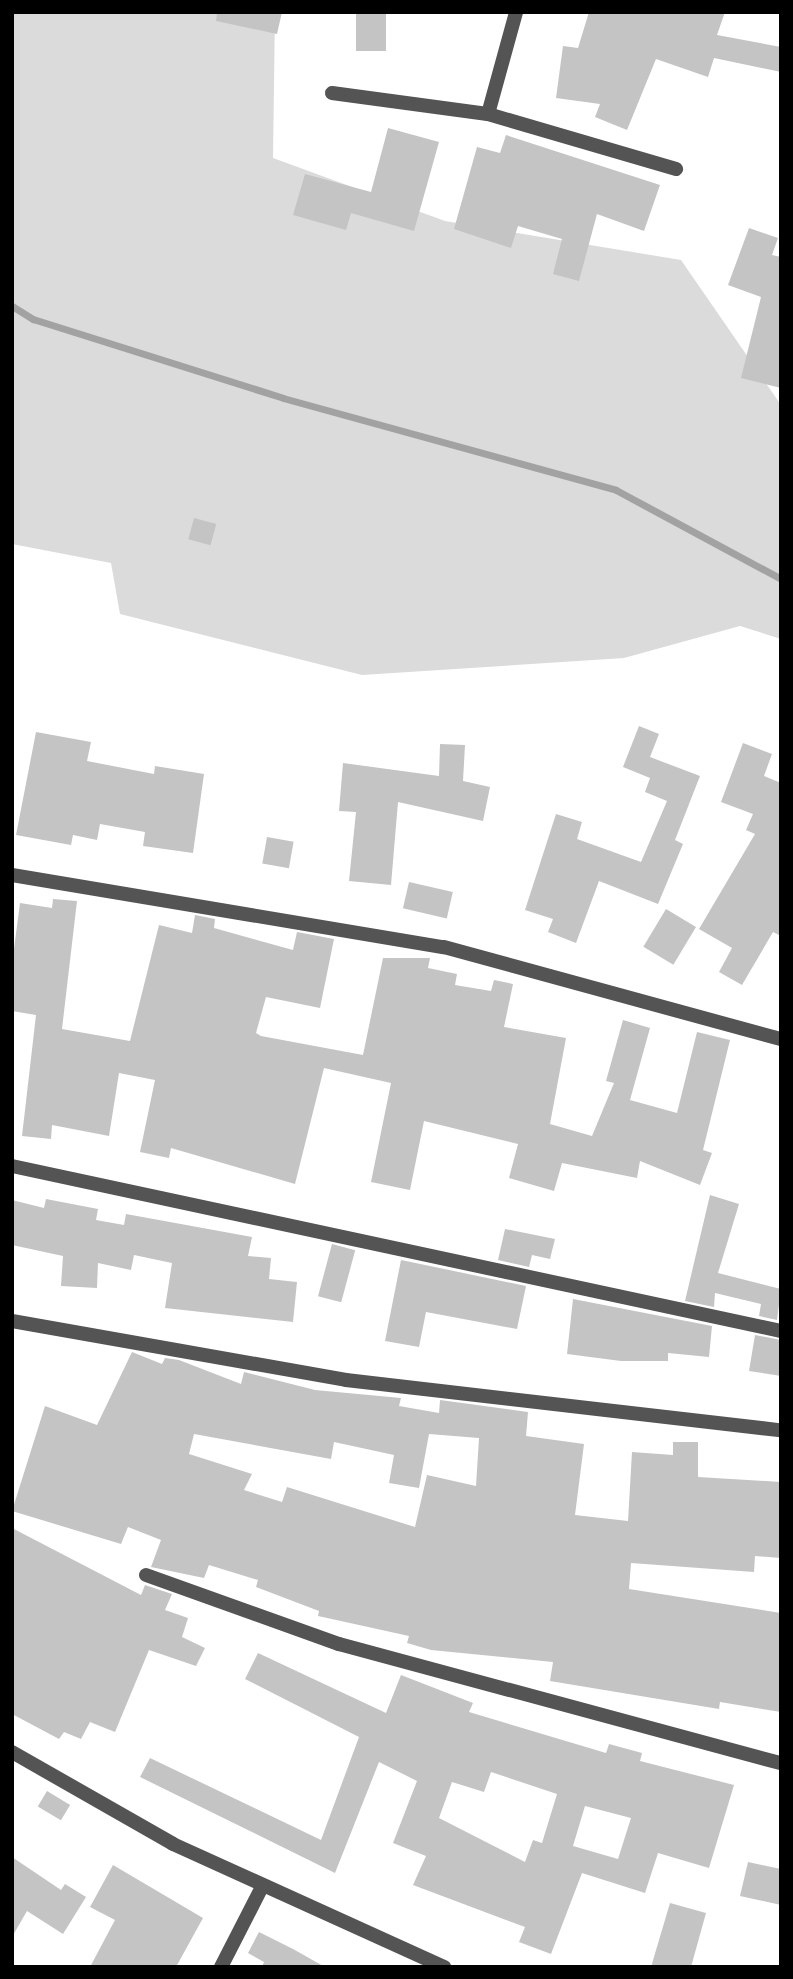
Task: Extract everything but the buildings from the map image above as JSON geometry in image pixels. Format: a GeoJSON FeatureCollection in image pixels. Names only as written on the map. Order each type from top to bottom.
{"type":"FeatureCollection","features":[{"type":"Feature","properties":{"kind":"street"},"geometry":{"type":"LineString","coordinates":[[488,114],[516,12]]}},
{"type":"Feature","properties":{"kind":"street"},"geometry":{"type":"LineString","coordinates":[[332,93],[488,114],[676,169]]}},
{"type":"Feature","properties":{"kind":"street"},"geometry":{"type":"LineString","coordinates":[[12,875],[444,947],[781,1039]]}},
{"type":"Feature","properties":{"kind":"street"},"geometry":{"type":"LineString","coordinates":[[12,1166],[781,1331]]}},
{"type":"Feature","properties":{"kind":"street"},"geometry":{"type":"LineString","coordinates":[[12,1321],[346,1380],[781,1430]]}},
{"type":"Feature","properties":{"kind":"street"},"geometry":{"type":"LineString","coordinates":[[146,1575],[339,1644],[781,1763]]}},
{"type":"Feature","properties":{"kind":"street"},"geometry":{"type":"LineString","coordinates":[[12,1752],[262,1887],[444,1967]]}},
{"type":"Feature","properties":{"kind":"street"},"geometry":{"type":"LineString","coordinates":[[221,1967],[262,1887]]}},
{"type":"Feature","properties":{"kind":"shaded area"},"geometry":{"type":"Polygon","coordinates":[[[12,12],[275,12],[273,158],[445,221],[681,260],[781,405],[781,639],[740,626],[624,658],[362,675],[120,614],[111,563],[12,544],[12,12]]]}},
{"type":"Feature","properties":{"kind":"waterway"},"geometry":{"type":"LineString","coordinates":[[12,306],[33,319],[283,398],[616,490],[781,579]]}}]}
